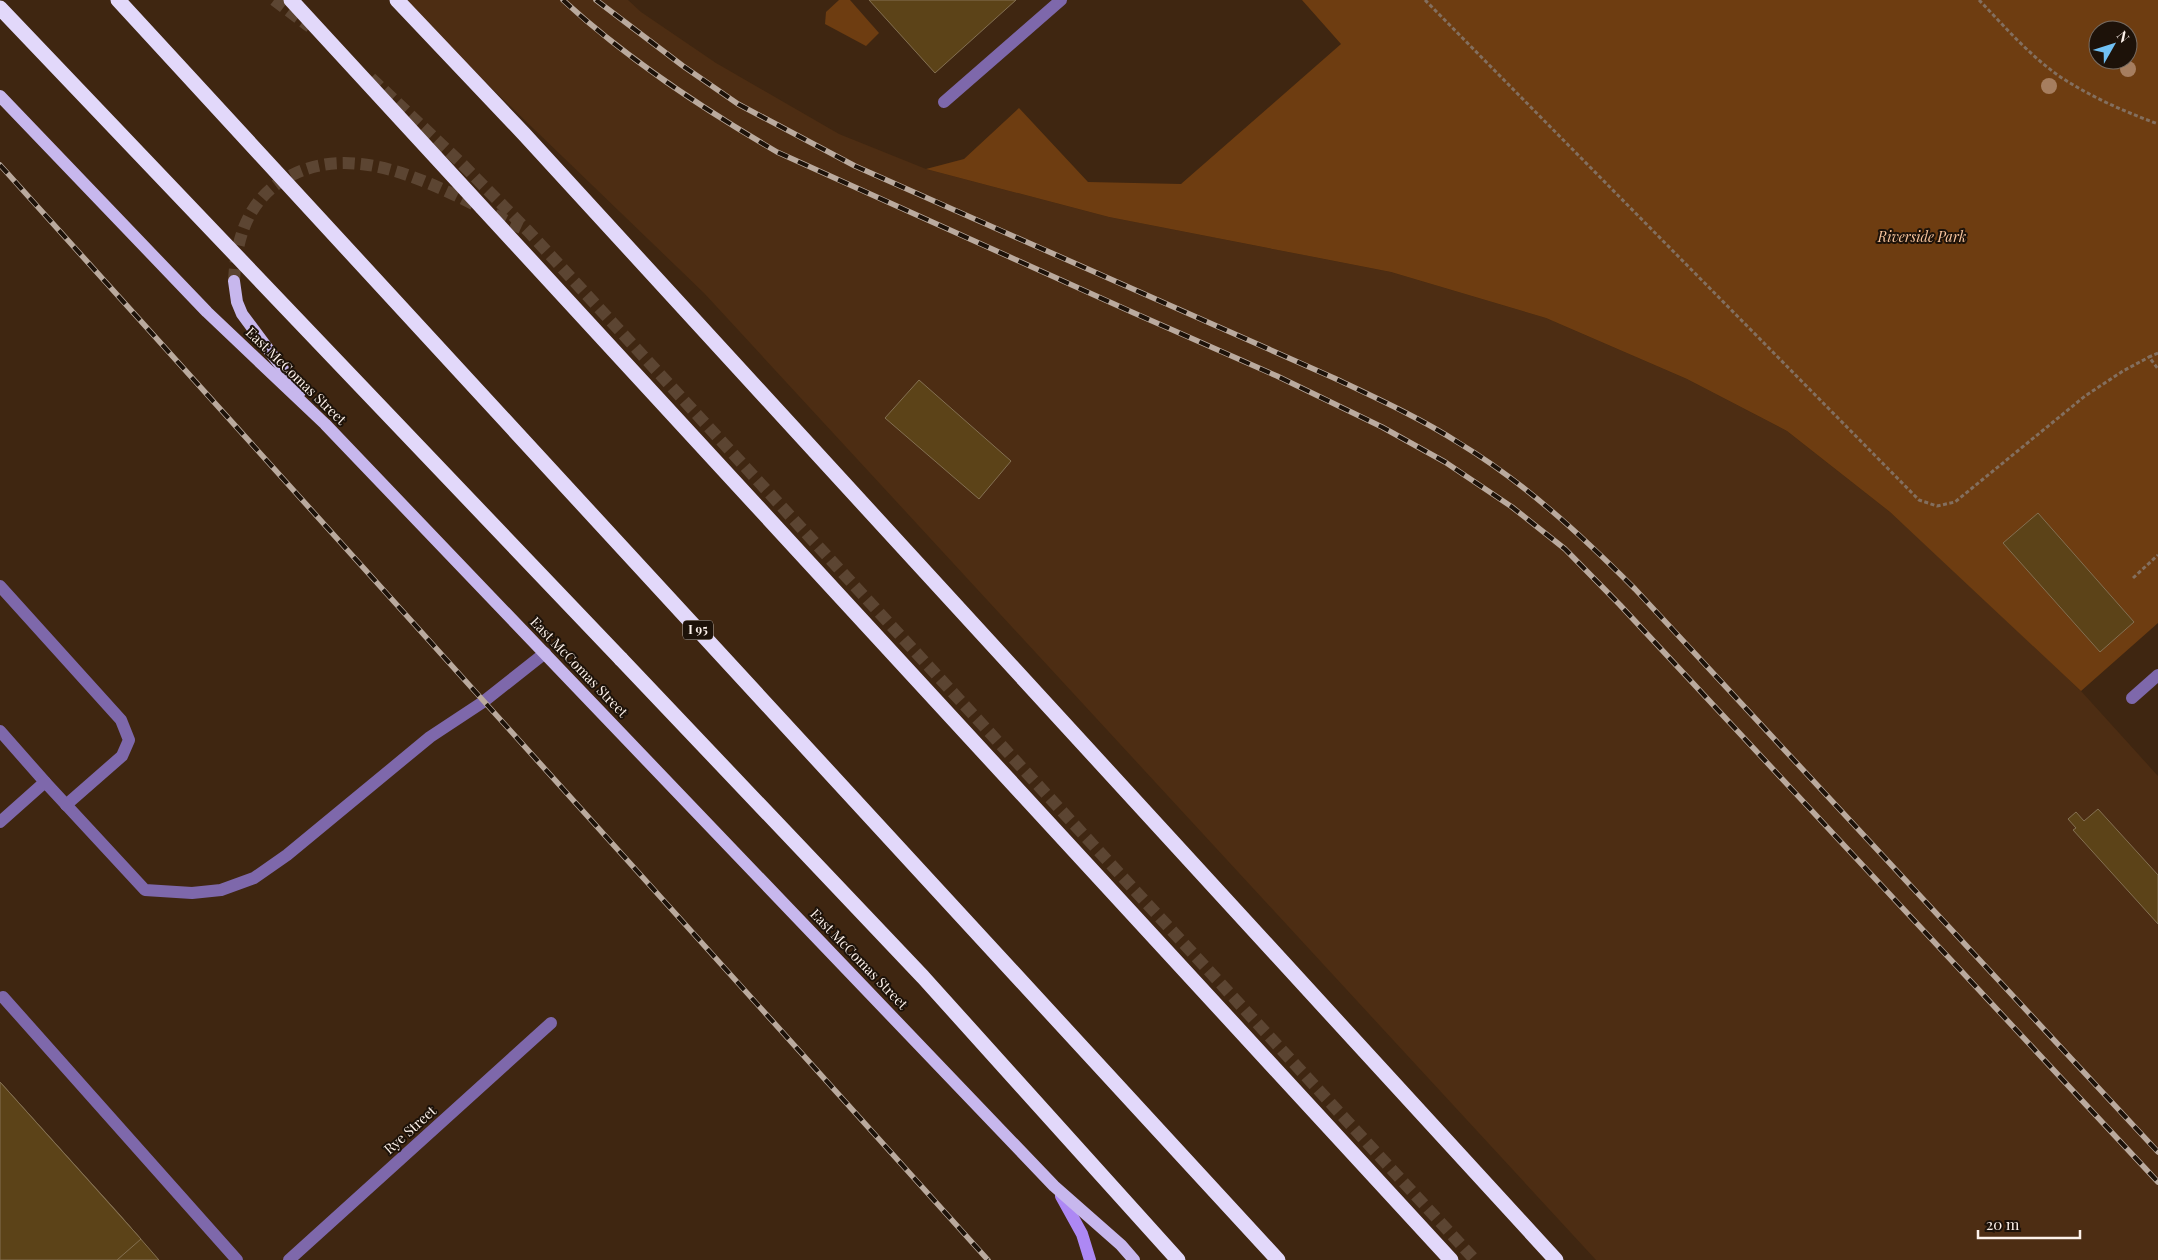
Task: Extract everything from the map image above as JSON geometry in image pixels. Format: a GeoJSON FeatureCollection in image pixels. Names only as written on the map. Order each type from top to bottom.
{"type":"FeatureCollection","features":[{"type":"Feature","properties":{"kind":"highway","name":"I 95"},"geometry":{"type":"LineString","coordinates":[[118,0],[1278,1260]]}},
{"type":"Feature","properties":{"kind":"highway"},"geometry":{"type":"LineString","coordinates":[[291,0],[1451,1260]]}},
{"type":"Feature","properties":{"kind":"highway"},"geometry":{"type":"LineString","coordinates":[[397,0],[524,134],[1556,1260]]}},
{"type":"Feature","properties":{"kind":"highway"},"geometry":{"type":"LineString","coordinates":[[0,8],[923,977],[1178,1260]]}},
{"type":"Feature","properties":{"kind":"main road","name":"East McComas Street"},"geometry":{"type":"LineString","coordinates":[[0,96],[207,312],[324,424],[1054,1186],[1121,1245],[1134,1260]]}},
{"type":"Feature","properties":{"kind":"main road"},"geometry":{"type":"LineString","coordinates":[[234,281],[237,302],[242,314],[324,424]]}},
{"type":"Feature","properties":{"kind":"street"},"geometry":{"type":"LineString","coordinates":[[944,102],[1061,0]]}},
{"type":"Feature","properties":{"kind":"street"},"geometry":{"type":"LineString","coordinates":[[0,586],[121,720],[129,740],[122,756],[66,804]]}},
{"type":"Feature","properties":{"kind":"street"},"geometry":{"type":"LineString","coordinates":[[0,731],[145,890],[192,893],[221,890],[254,878],[288,855],[430,737],[482,702],[545,653]]}},
{"type":"Feature","properties":{"kind":"street"},"geometry":{"type":"LineString","coordinates":[[2132,698],[2158,675]]}},
{"type":"Feature","properties":{"kind":"street"},"geometry":{"type":"LineString","coordinates":[[0,822],[46,782]]}},
{"type":"Feature","properties":{"kind":"street"},"geometry":{"type":"LineString","coordinates":[[3,997],[237,1260]]}},
{"type":"Feature","properties":{"kind":"street","name":"Rye Street"},"geometry":{"type":"LineString","coordinates":[[289,1260],[551,1023]]}},
{"type":"Feature","properties":{"kind":"street"},"geometry":{"type":"LineString","coordinates":[[1054,1186],[1070,1208],[1090,1260]]}},
{"type":"Feature","properties":{"kind":"path"},"geometry":{"type":"LineString","coordinates":[[1425,0],[1919,500],[1937,506],[1955,502],[2085,396],[2122,370],[2158,354]]}},
{"type":"Feature","properties":{"kind":"path"},"geometry":{"type":"LineString","coordinates":[[1979,0],[2026,49],[2069,83],[2126,112],[2158,124]]}},
{"type":"Feature","properties":{"kind":"path"},"geometry":{"type":"LineString","coordinates":[[2150,357],[2158,369]]}},
{"type":"Feature","properties":{"kind":"path"},"geometry":{"type":"LineString","coordinates":[[2132,578],[2158,555]]}},
{"type":"Feature","properties":{"kind":"shaded area"},"geometry":{"type":"Polygon","coordinates":[[[400,0],[628,0],[641,12],[716,63],[839,134],[926,169],[1109,217],[1391,272],[1546,318],[1687,379],[1787,431],[1890,512],[1959,575],[2081,691],[2158,776],[2158,1260],[1596,1260],[704,293],[400,0]]]}},
{"type":"Feature","properties":{"kind":"green space"},"geometry":{"type":"Polygon","coordinates":[[[839,0],[850,0],[879,33],[866,46],[825,24],[826,12],[839,0]]]}},
{"type":"Feature","properties":{"kind":"green space","name":"Riverside Park"},"geometry":{"type":"Polygon","coordinates":[[[1302,0],[2158,0],[2158,623],[2081,691],[1890,512],[1787,431],[1687,379],[1546,318],[1391,272],[1109,217],[926,169],[964,159],[1019,108],[1088,182],[1181,184],[1341,44],[1302,0]]]}},
{"type":"Feature","properties":{"kind":"building"},"geometry":{"type":"Polygon","coordinates":[[[869,0],[1016,0],[935,73],[869,0]]]}},
{"type":"Feature","properties":{"kind":"building"},"geometry":{"type":"Polygon","coordinates":[[[919,380],[1011,461],[979,499],[885,418],[919,380]]]}},
{"type":"Feature","properties":{"kind":"building"},"geometry":{"type":"Polygon","coordinates":[[[2038,513],[2134,622],[2100,652],[2003,543],[2038,513]]]}},
{"type":"Feature","properties":{"kind":"building"},"geometry":{"type":"Polygon","coordinates":[[[2098,809],[2158,875],[2158,924],[2073,830],[2076,828],[2068,819],[2076,812],[2084,821],[2098,809]]]}},
{"type":"Feature","properties":{"kind":"building"},"geometry":{"type":"Polygon","coordinates":[[[0,1082],[119,1214],[159,1260],[0,1260],[0,1082]]]}},
{"type":"Feature","properties":{"kind":"building"},"geometry":{"type":"Polygon","coordinates":[[[0,1082],[141,1239],[117,1260],[0,1260],[0,1082]]]}},
{"type":"Feature","properties":{"kind":"tunnel"},"geometry":{"type":"LineString","coordinates":[[274,0],[310,27]]}},
{"type":"Feature","properties":{"kind":"tunnel"},"geometry":{"type":"LineString","coordinates":[[371,78],[461,163],[528,231],[1475,1260]]}},
{"type":"Feature","properties":{"kind":"tunnel"},"geometry":{"type":"LineString","coordinates":[[234,281],[237,252],[245,224],[260,200],[270,189],[283,180],[312,167],[342,163],[373,166],[404,174],[435,186],[521,228]]}},
{"type":"Feature","properties":{"kind":"railway"},"geometry":{"type":"LineString","coordinates":[[563,0],[587,22],[666,82],[777,152],[1277,376],[1382,427],[1445,462],[1512,507],[1565,549],[1620,605],[2158,1182]]}},
{"type":"Feature","properties":{"kind":"railway"},"geometry":{"type":"LineString","coordinates":[[596,0],[683,66],[738,104],[855,166],[1334,378],[1429,425],[1507,475],[1573,530],[1635,589],[2158,1152]]}},
{"type":"Feature","properties":{"kind":"railway"},"geometry":{"type":"LineString","coordinates":[[0,165],[988,1260]]}}]}
